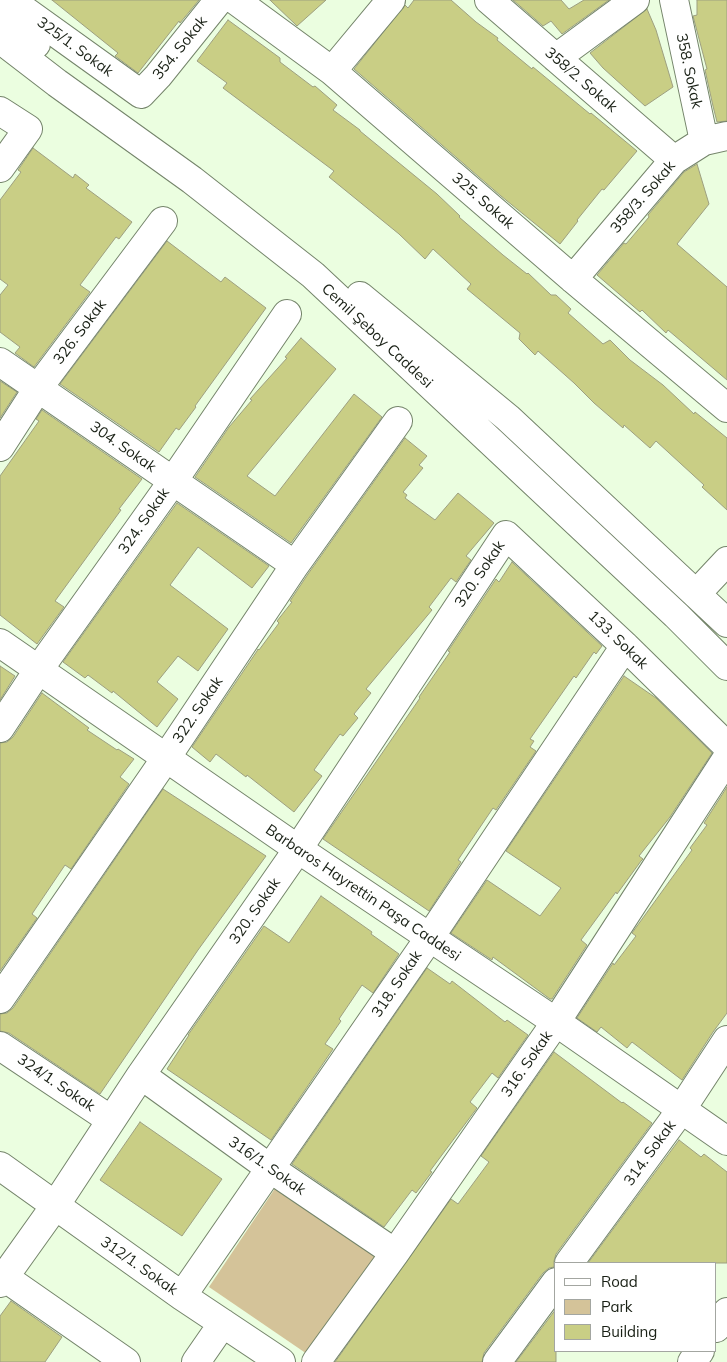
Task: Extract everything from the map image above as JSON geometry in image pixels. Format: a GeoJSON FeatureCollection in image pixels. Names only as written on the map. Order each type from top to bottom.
{"type":"FeatureCollection","features":[{"type":"Feature","properties":{"kind":"street","name":"325/1. Sokak"},"geometry":{"type":"LineString","coordinates":[[10,0],[141,94]]}},
{"type":"Feature","properties":{"kind":"street","name":"354. Sokak"},"geometry":{"type":"LineString","coordinates":[[141,94],[158,76],[219,0]]}},
{"type":"Feature","properties":{"kind":"street","name":"325. Sokak"},"geometry":{"type":"LineString","coordinates":[[235,0],[332,71],[573,279],[727,408]]}},
{"type":"Feature","properties":{"kind":"street"},"geometry":{"type":"LineString","coordinates":[[332,71],[391,0]]}},
{"type":"Feature","properties":{"kind":"street","name":"358/2. Sokak"},"geometry":{"type":"LineString","coordinates":[[489,0],[674,160]]}},
{"type":"Feature","properties":{"kind":"street"},"geometry":{"type":"LineString","coordinates":[[556,58],[635,0]]}},
{"type":"Feature","properties":{"kind":"street","name":"358. Sokak"},"geometry":{"type":"LineString","coordinates":[[674,0],[715,138]]}},
{"type":"Feature","properties":{"kind":"street","name":"Cemil Şeboy Caddesi"},"geometry":{"type":"LineString","coordinates":[[0,15],[324,267],[508,418],[727,623]]}},
{"type":"Feature","properties":{"kind":"street","name":"Cemil Şeboy Caddesi"},"geometry":{"type":"LineString","coordinates":[[0,39],[57,83],[192,180],[313,275],[669,609],[727,666]]}},
{"type":"Feature","properties":{"kind":"street"},"geometry":{"type":"LineString","coordinates":[[0,111],[28,129],[0,168]]}},
{"type":"Feature","properties":{"kind":"street","name":"358/3. Sokak"},"geometry":{"type":"LineString","coordinates":[[573,279],[674,160],[715,138]]}},
{"type":"Feature","properties":{"kind":"street","name":"326. Sokak"},"geometry":{"type":"LineString","coordinates":[[0,447],[38,388],[163,221]]}},
{"type":"Feature","properties":{"kind":"street","name":"324. Sokak"},"geometry":{"type":"LineString","coordinates":[[0,728],[39,669],[173,481],[287,314]]}},
{"type":"Feature","properties":{"kind":"street","name":"304. Sokak"},"geometry":{"type":"LineString","coordinates":[[0,362],[295,565]]}},
{"type":"Feature","properties":{"kind":"street","name":"322. Sokak"},"geometry":{"type":"LineString","coordinates":[[0,999],[166,758],[295,565],[398,421]]}},
{"type":"Feature","properties":{"kind":"street","name":"133. Sokak"},"geometry":{"type":"LineString","coordinates":[[506,535],[625,646],[727,746]]}},
{"type":"Feature","properties":{"kind":"street","name":"320. Sokak"},"geometry":{"type":"LineString","coordinates":[[2,1280],[55,1206],[111,1120],[298,849],[506,535]]}},
{"type":"Feature","properties":{"kind":"street"},"geometry":{"type":"LineString","coordinates":[[697,593],[727,561]]}},
{"type":"Feature","properties":{"kind":"street","name":"Barbaros Hayrettin Paşa Caddesi"},"geometry":{"type":"LineString","coordinates":[[0,643],[298,849],[556,1022],[727,1141]]}},
{"type":"Feature","properties":{"kind":"street","name":"318. Sokak"},"geometry":{"type":"LineString","coordinates":[[182,1296],[430,937],[625,646]]}},
{"type":"Feature","properties":{"kind":"street","name":"316. Sokak"},"geometry":{"type":"LineString","coordinates":[[316,1362],[396,1253],[556,1022],[727,758]]}},
{"type":"Feature","properties":{"kind":"street","name":"314. Sokak"},"geometry":{"type":"LineString","coordinates":[[570,1262],[681,1110],[727,1040]]}},
{"type":"Feature","properties":{"kind":"street","name":"324/1. Sokak"},"geometry":{"type":"LineString","coordinates":[[0,1046],[111,1120]]}},
{"type":"Feature","properties":{"kind":"street","name":"316/1. Sokak"},"geometry":{"type":"LineString","coordinates":[[141,1076],[271,1169],[396,1253]]}},
{"type":"Feature","properties":{"kind":"street","name":"312/1. Sokak"},"geometry":{"type":"LineString","coordinates":[[0,1166],[182,1296],[281,1362]]}},
{"type":"Feature","properties":{"kind":"street"},"geometry":{"type":"LineString","coordinates":[[2,1280],[126,1362]]}},
{"type":"Feature","properties":{"kind":"street"},"geometry":{"type":"LineString","coordinates":[[497,1362],[554,1285]]}},
{"type":"Feature","properties":{"kind":"street"},"geometry":{"type":"LineString","coordinates":[[717,1327],[727,1312]]}},
{"type":"Feature","properties":{"kind":"street"},"geometry":{"type":"LineString","coordinates":[[196,1362],[223,1323]]}},
{"type":"Feature","properties":{"kind":"green space"},"geometry":{"type":"Polygon","coordinates":[[[276,1187],[376,1254],[310,1356],[209,1287],[276,1187]]]}},
{"type":"Feature","properties":{"kind":"building"},"geometry":{"type":"Polygon","coordinates":[[[52,0],[199,0],[180,23],[179,21],[138,73],[115,56],[118,53],[52,0]]]}},
{"type":"Feature","properties":{"kind":"building"},"geometry":{"type":"Polygon","coordinates":[[[270,0],[326,0],[297,26],[270,0]]]}},
{"type":"Feature","properties":{"kind":"building"},"geometry":{"type":"Polygon","coordinates":[[[414,0],[451,0],[498,38],[497,40],[532,69],[533,67],[637,151],[604,190],[602,189],[560,244],[501,196],[354,69],[405,5],[408,8],[414,0]]]}},
{"type":"Feature","properties":{"kind":"building"},"geometry":{"type":"Polygon","coordinates":[[[513,0],[561,0],[569,9],[584,0],[609,0],[562,34],[551,21],[543,26],[513,0]]]}},
{"type":"Feature","properties":{"kind":"building"},"geometry":{"type":"Polygon","coordinates":[[[697,0],[727,0],[727,121],[717,122],[713,106],[705,70],[707,69],[693,16],[697,15],[697,0]]]}},
{"type":"Feature","properties":{"kind":"building"},"geometry":{"type":"Polygon","coordinates":[[[647,9],[656,30],[673,87],[645,106],[603,68],[590,53],[647,9]]]}},
{"type":"Feature","properties":{"kind":"building"},"geometry":{"type":"Polygon","coordinates":[[[228,20],[280,58],[280,62],[313,87],[315,86],[337,105],[333,110],[437,194],[459,217],[503,255],[528,273],[551,295],[556,295],[571,309],[568,313],[603,344],[610,340],[630,360],[663,385],[694,414],[695,412],[727,438],[727,510],[702,487],[704,485],[656,441],[650,448],[624,425],[623,428],[594,403],[538,351],[535,355],[519,339],[520,333],[467,289],[471,284],[433,249],[425,259],[399,234],[329,177],[334,171],[223,88],[227,83],[197,61],[228,20]]]}},
{"type":"Feature","properties":{"kind":"building"},"geometry":{"type":"Polygon","coordinates":[[[33,148],[73,178],[75,174],[89,185],[86,188],[132,222],[119,239],[116,237],[80,285],[90,292],[34,367],[15,353],[20,347],[0,332],[0,295],[8,285],[0,279],[0,200],[21,172],[18,170],[33,148]]]}},
{"type":"Feature","properties":{"kind":"building"},"geometry":{"type":"Polygon","coordinates":[[[697,164],[709,204],[677,244],[727,287],[727,380],[668,330],[666,333],[642,310],[640,312],[597,275],[649,217],[648,215],[684,172],[697,164]]]}},
{"type":"Feature","properties":{"kind":"building"},"geometry":{"type":"Polygon","coordinates":[[[167,241],[221,282],[225,277],[266,308],[179,430],[176,428],[159,452],[60,384],[167,241]]]}},
{"type":"Feature","properties":{"kind":"building"},"geometry":{"type":"Polygon","coordinates":[[[301,338],[336,369],[247,476],[275,496],[354,394],[382,417],[291,543],[195,477],[229,427],[252,400],[250,399],[287,358],[285,357],[301,338]]]}},
{"type":"Feature","properties":{"kind":"building"},"geometry":{"type":"Polygon","coordinates":[[[0,381],[17,392],[0,418],[0,381]]]}},
{"type":"Feature","properties":{"kind":"building"},"geometry":{"type":"Polygon","coordinates":[[[42,410],[142,479],[55,601],[64,607],[37,644],[0,615],[0,476],[39,421],[36,419],[42,410]]]}},
{"type":"Feature","properties":{"kind":"building"},"geometry":{"type":"Polygon","coordinates":[[[405,438],[427,456],[419,465],[423,468],[403,492],[407,495],[405,498],[435,520],[458,493],[494,523],[466,556],[471,560],[456,582],[451,578],[429,607],[432,610],[366,689],[371,693],[354,714],[358,718],[343,736],[340,734],[314,770],[322,776],[294,812],[247,775],[246,777],[216,754],[210,762],[192,747],[258,649],[279,623],[277,621],[292,602],[290,601],[308,574],[405,438]]]}},
{"type":"Feature","properties":{"kind":"building"},"geometry":{"type":"Polygon","coordinates":[[[177,503],[269,566],[252,588],[198,547],[170,585],[228,629],[198,671],[178,656],[157,682],[178,699],[157,727],[113,691],[112,693],[88,675],[85,678],[63,662],[177,503]]]}},
{"type":"Feature","properties":{"kind":"building"},"geometry":{"type":"Polygon","coordinates":[[[512,562],[602,646],[596,654],[594,652],[576,678],[574,676],[530,739],[534,741],[530,747],[536,751],[496,810],[493,808],[458,860],[461,862],[429,911],[323,839],[420,698],[450,652],[448,651],[496,579],[499,582],[512,562]]]}},
{"type":"Feature","properties":{"kind":"building"},"geometry":{"type":"Polygon","coordinates":[[[0,666],[15,676],[0,700],[0,666]]]}},
{"type":"Feature","properties":{"kind":"building"},"geometry":{"type":"Polygon","coordinates":[[[624,676],[656,698],[712,753],[670,817],[639,856],[643,859],[581,940],[587,945],[552,999],[550,999],[493,957],[492,960],[451,933],[487,880],[540,916],[561,888],[506,851],[624,676]]]}},
{"type":"Feature","properties":{"kind":"building"},"geometry":{"type":"Polygon","coordinates":[[[42,693],[89,728],[87,730],[134,759],[120,777],[129,784],[71,869],[65,865],[32,914],[37,918],[0,971],[0,743],[7,742],[13,737],[42,693]]]}},
{"type":"Feature","properties":{"kind":"building"},"geometry":{"type":"Polygon","coordinates":[[[727,787],[727,1013],[682,1080],[632,1042],[627,1048],[601,1027],[597,1032],[577,1018],[613,963],[614,965],[636,936],[632,933],[692,850],[690,848],[707,825],[704,823],[727,787]]]}},
{"type":"Feature","properties":{"kind":"building"},"geometry":{"type":"Polygon","coordinates":[[[163,789],[266,856],[198,950],[100,1094],[9,1033],[0,1031],[0,1014],[7,1013],[13,1008],[163,789]]]}},
{"type":"Feature","properties":{"kind":"building"},"geometry":{"type":"Polygon","coordinates":[[[321,896],[372,932],[371,934],[399,954],[373,993],[362,985],[325,1044],[333,1049],[271,1140],[167,1069],[188,1035],[264,926],[289,943],[321,896]]]}},
{"type":"Feature","properties":{"kind":"building"},"geometry":{"type":"Polygon","coordinates":[[[427,968],[450,984],[452,981],[505,1022],[507,1020],[528,1035],[498,1078],[492,1073],[470,1102],[477,1108],[416,1193],[412,1190],[384,1227],[292,1164],[427,968]]]}},
{"type":"Feature","properties":{"kind":"building"},"geometry":{"type":"Polygon","coordinates":[[[554,1052],[652,1123],[556,1254],[554,1267],[549,1268],[543,1273],[484,1353],[482,1362],[335,1362],[451,1199],[458,1204],[489,1162],[481,1156],[554,1052]]]}},
{"type":"Feature","properties":{"kind":"building"},"geometry":{"type":"Polygon","coordinates":[[[140,1122],[222,1179],[182,1236],[100,1180],[140,1122]]]}},
{"type":"Feature","properties":{"kind":"building"},"geometry":{"type":"Polygon","coordinates":[[[679,1140],[701,1157],[704,1154],[727,1172],[727,1263],[589,1262],[679,1140]]]}},
{"type":"Feature","properties":{"kind":"building"},"geometry":{"type":"Polygon","coordinates":[[[11,1301],[62,1337],[45,1362],[0,1362],[0,1316],[11,1301]]]}},
{"type":"Feature","properties":{"kind":"building"},"geometry":{"type":"Polygon","coordinates":[[[554,1312],[554,1352],[556,1352],[556,1362],[516,1362],[554,1312]]]}}]}
